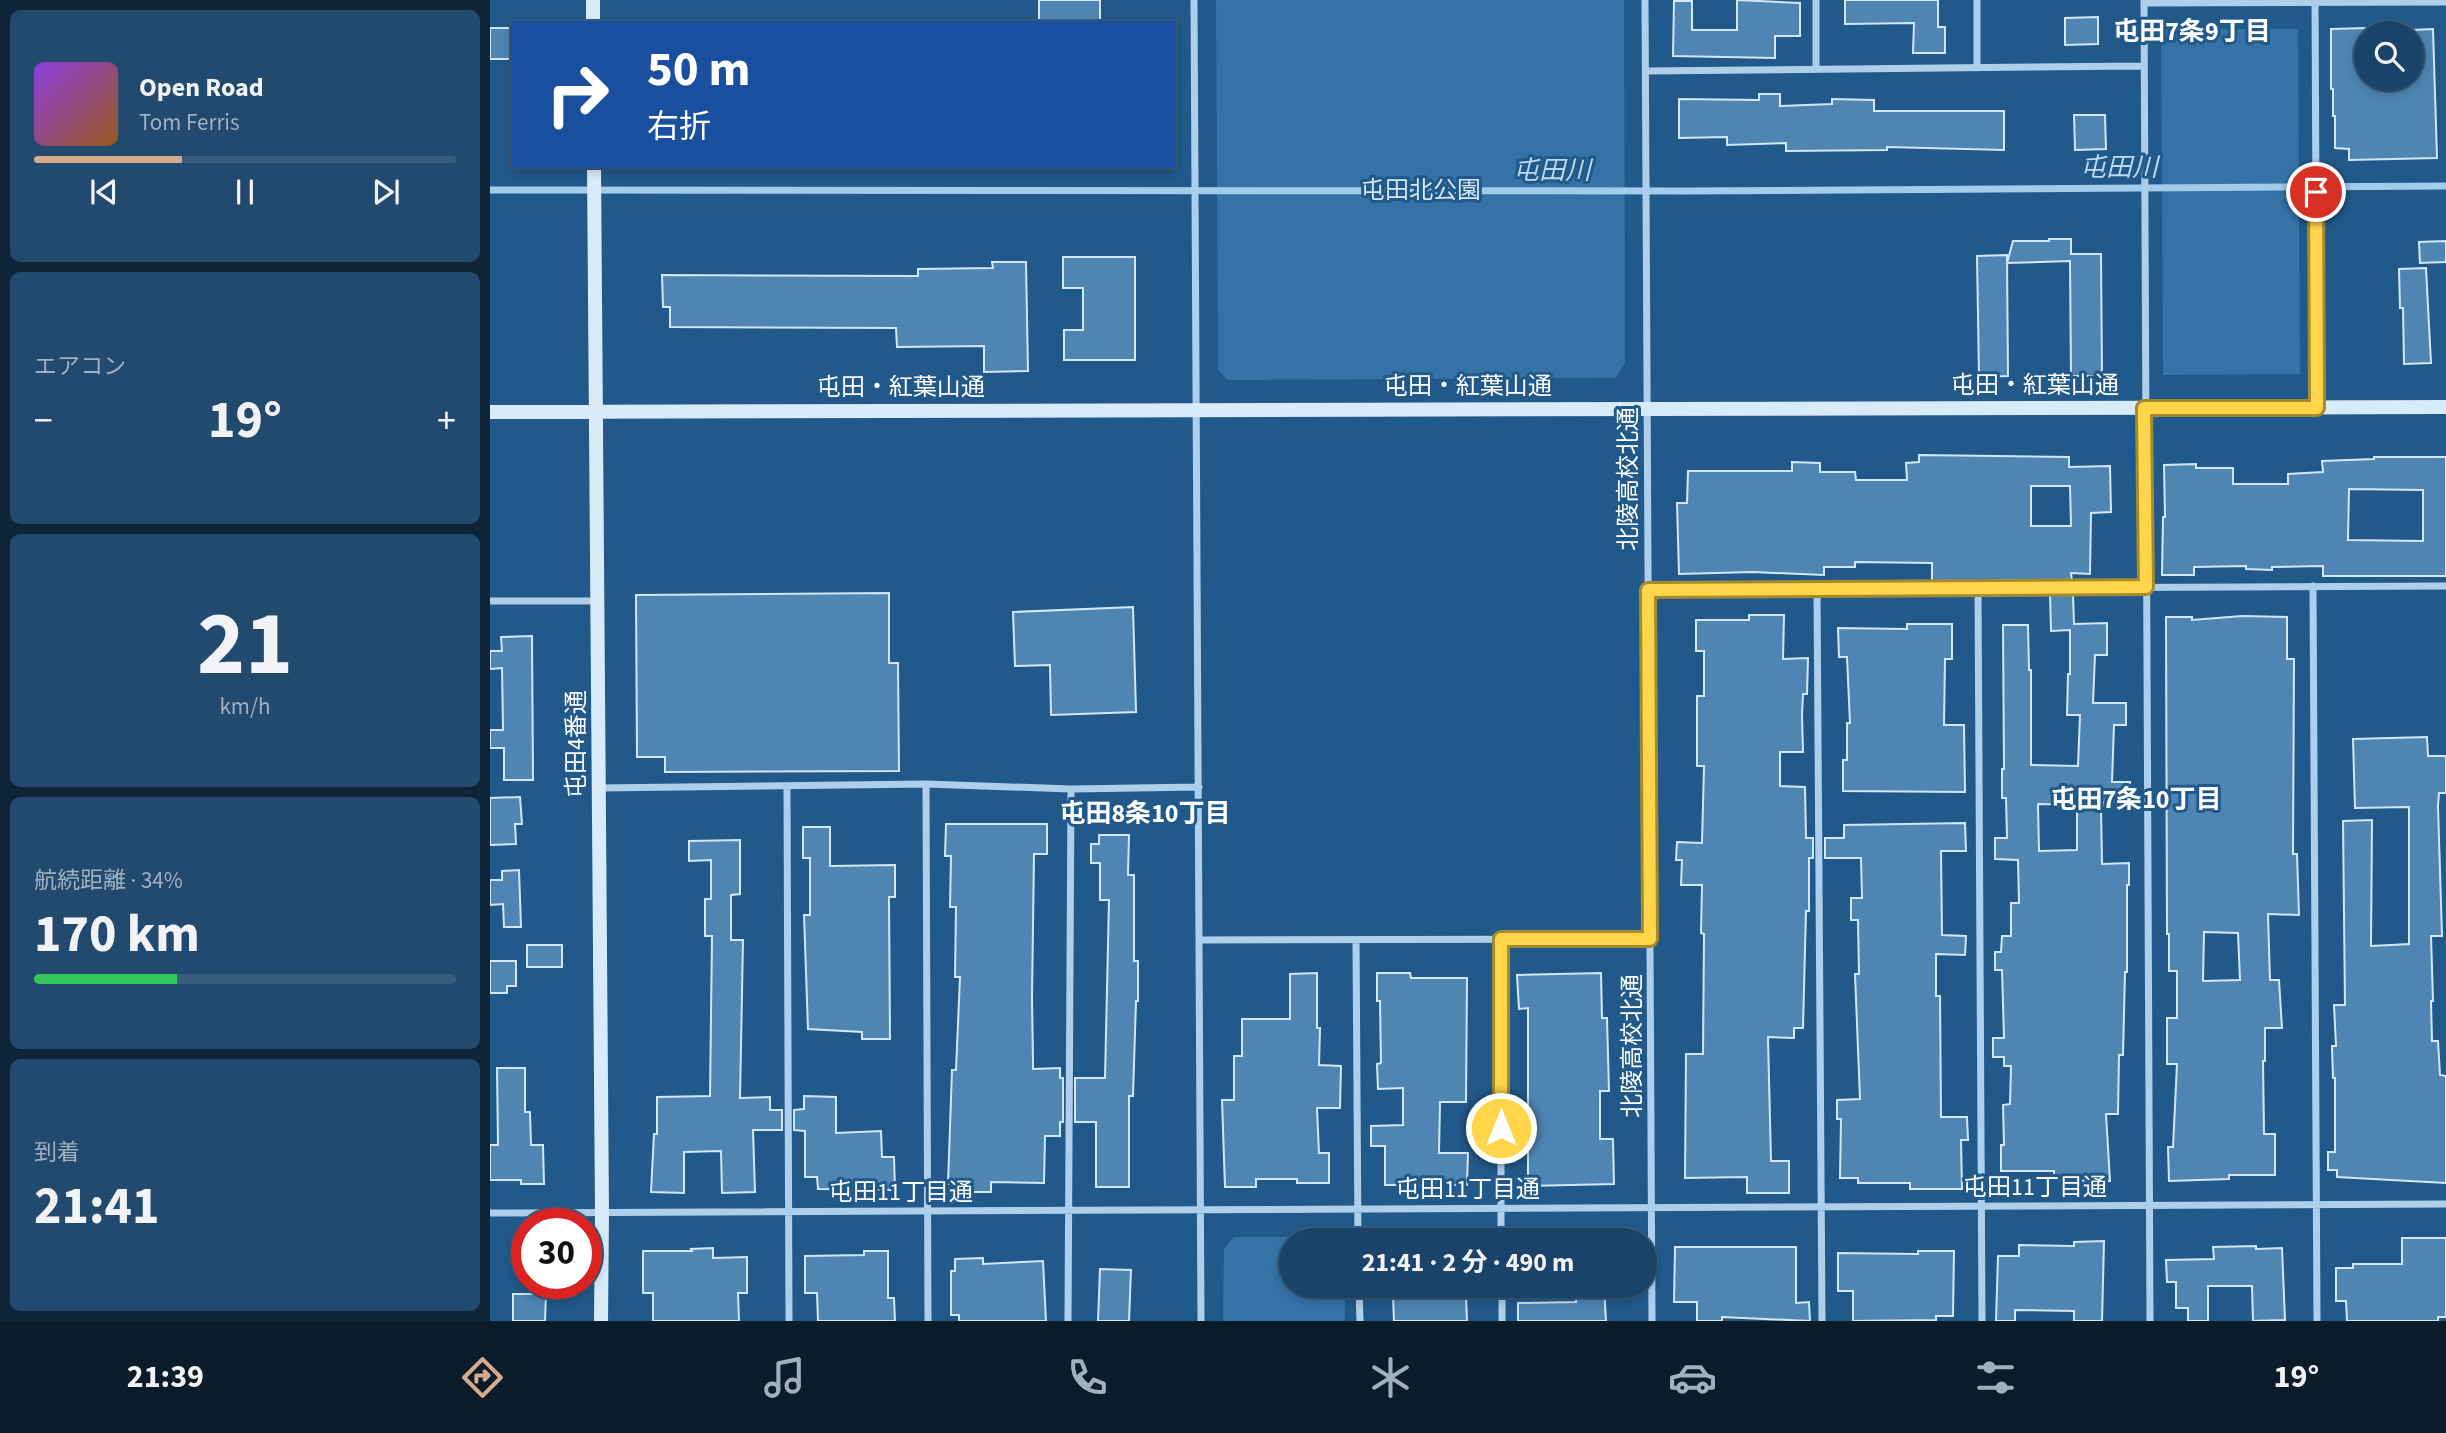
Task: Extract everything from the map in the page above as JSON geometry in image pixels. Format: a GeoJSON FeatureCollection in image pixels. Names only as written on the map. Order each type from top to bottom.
{"type":"FeatureCollection","features":[{"type":"Feature","properties":{"kind":"street"},"geometry":{"type":"LineString","coordinates":[[593,0],[593,21]]}},
{"type":"Feature","properties":{"kind":"street"},"geometry":{"type":"LineString","coordinates":[[1194,0],[1201,1321]]}},
{"type":"Feature","properties":{"kind":"street"},"geometry":{"type":"LineString","coordinates":[[1645,0],[1646,71],[2143,66]]}},
{"type":"Feature","properties":{"kind":"street"},"geometry":{"type":"LineString","coordinates":[[1816,0],[1816,69]]}},
{"type":"Feature","properties":{"kind":"street"},"geometry":{"type":"LineString","coordinates":[[1977,0],[1977,68]]}},
{"type":"Feature","properties":{"kind":"street"},"geometry":{"type":"LineString","coordinates":[[2150,1321],[2144,1],[2446,2]]}},
{"type":"Feature","properties":{"kind":"street"},"geometry":{"type":"LineString","coordinates":[[2315,1],[2317,408]]}},
{"type":"Feature","properties":{"kind":"street","name":"北陵高校北通"},"geometry":{"type":"LineString","coordinates":[[1646,71],[1652,1321]]}},
{"type":"Feature","properties":{"kind":"street","name":"屯田4番通"},"geometry":{"type":"LineString","coordinates":[[594,168],[602,1208]]}},
{"type":"Feature","properties":{"kind":"street","name":"屯田・紅葉山通"},"geometry":{"type":"LineString","coordinates":[[490,412],[2446,407]]}},
{"type":"Feature","properties":{"kind":"street"},"geometry":{"type":"LineString","coordinates":[[2313,586],[2317,1321]]}},
{"type":"Feature","properties":{"kind":"street"},"geometry":{"type":"LineString","coordinates":[[1648,590],[2446,586]]}},
{"type":"Feature","properties":{"kind":"street"},"geometry":{"type":"LineString","coordinates":[[1978,588],[1982,1321]]}},
{"type":"Feature","properties":{"kind":"street"},"geometry":{"type":"LineString","coordinates":[[1817,589],[1822,1321]]}},
{"type":"Feature","properties":{"kind":"street"},"geometry":{"type":"LineString","coordinates":[[490,601],[597,601]]}},
{"type":"Feature","properties":{"kind":"street"},"geometry":{"type":"LineString","coordinates":[[599,788],[926,784],[1071,789],[1199,787]]}},
{"type":"Feature","properties":{"kind":"street"},"geometry":{"type":"LineString","coordinates":[[926,784],[929,1321]]}},
{"type":"Feature","properties":{"kind":"street"},"geometry":{"type":"LineString","coordinates":[[787,786],[789,1321]]}},
{"type":"Feature","properties":{"kind":"street"},"geometry":{"type":"LineString","coordinates":[[1068,1321],[1071,789]]}},
{"type":"Feature","properties":{"kind":"street"},"geometry":{"type":"LineString","coordinates":[[1501,939],[1502,1228]]}},
{"type":"Feature","properties":{"kind":"street"},"geometry":{"type":"LineString","coordinates":[[1199,940],[1650,939]]}},
{"type":"Feature","properties":{"kind":"street"},"geometry":{"type":"LineString","coordinates":[[1356,940],[1358,1228]]}},
{"type":"Feature","properties":{"kind":"street","name":"屯田11丁目通"},"geometry":{"type":"LineString","coordinates":[[602,1212],[2446,1205]]}},
{"type":"Feature","properties":{"kind":"street","name":"屯田11丁目通"},"geometry":{"type":"LineString","coordinates":[[490,1213],[511,1213]]}},
{"type":"Feature","properties":{"kind":"street"},"geometry":{"type":"LineString","coordinates":[[1359,1298],[1360,1321]]}},
{"type":"Feature","properties":{"kind":"street"},"geometry":{"type":"LineString","coordinates":[[1502,1298],[1502,1321]]}},
{"type":"Feature","properties":{"kind":"street","name":"屯田4番通"},"geometry":{"type":"LineString","coordinates":[[601,1299],[601,1321]]}},
{"type":"Feature","properties":{"kind":"green space","name":"屯田北公園"},"geometry":{"type":"Polygon","coordinates":[[[1216,0],[1624,0],[1625,363],[1615,378],[1228,380],[1218,370],[1216,0]]]}},
{"type":"Feature","properties":{"kind":"green space"},"geometry":{"type":"Polygon","coordinates":[[[2161,29],[2298,29],[2300,374],[2163,375],[2161,29]]]}},
{"type":"Feature","properties":{"kind":"green space"},"geometry":{"type":"Polygon","coordinates":[[[1234,1237],[1279,1237],[1279,1298],[1345,1298],[1345,1321],[1223,1321],[1224,1249],[1234,1237]]]}},
{"type":"Feature","properties":{"kind":"building"},"geometry":{"type":"Polygon","coordinates":[[[1039,0],[1100,0],[1100,21],[1039,21],[1039,0]]]}},
{"type":"Feature","properties":{"kind":"building"},"geometry":{"type":"Polygon","coordinates":[[[1737,0],[1800,3],[1800,36],[1775,36],[1775,58],[1673,56],[1674,1],[1692,1],[1692,30],[1737,30],[1737,0]]]}},
{"type":"Feature","properties":{"kind":"building"},"geometry":{"type":"Polygon","coordinates":[[[1845,0],[1938,0],[1938,27],[1945,27],[1945,53],[1913,53],[1914,23],[1845,24],[1845,0]]]}},
{"type":"Feature","properties":{"kind":"building"},"geometry":{"type":"Polygon","coordinates":[[[2098,17],[2098,44],[2065,45],[2065,18],[2098,17]]]}},
{"type":"Feature","properties":{"kind":"building"},"geometry":{"type":"Polygon","coordinates":[[[490,28],[511,28],[511,59],[490,59],[490,28]]]}},
{"type":"Feature","properties":{"kind":"building"},"geometry":{"type":"Polygon","coordinates":[[[2354,28],[2354,91],[2424,91],[2424,29],[2433,29],[2437,158],[2349,160],[2349,149],[2335,148],[2331,29],[2354,28]]]}},
{"type":"Feature","properties":{"kind":"building"},"geometry":{"type":"Polygon","coordinates":[[[1759,94],[1780,94],[1780,106],[1832,104],[1832,99],[1874,100],[1874,111],[2004,111],[2004,150],[1887,147],[1887,150],[1786,151],[1786,143],[1727,145],[1727,137],[1679,138],[1679,99],[1759,100],[1759,94]]]}},
{"type":"Feature","properties":{"kind":"building"},"geometry":{"type":"Polygon","coordinates":[[[2074,115],[2105,115],[2106,149],[2075,150],[2074,115]]]}},
{"type":"Feature","properties":{"kind":"building"},"geometry":{"type":"Polygon","coordinates":[[[2071,239],[2071,254],[2101,254],[2102,376],[2071,376],[2070,261],[2007,263],[2013,241],[2071,239]]]}},
{"type":"Feature","properties":{"kind":"building"},"geometry":{"type":"Polygon","coordinates":[[[2446,241],[2446,262],[2420,263],[2419,242],[2446,241]]]}},
{"type":"Feature","properties":{"kind":"building"},"geometry":{"type":"Polygon","coordinates":[[[2007,255],[2008,376],[1979,377],[1977,256],[2007,255]]]}},
{"type":"Feature","properties":{"kind":"building"},"geometry":{"type":"Polygon","coordinates":[[[1063,257],[1135,257],[1135,360],[1064,360],[1064,330],[1083,330],[1083,288],[1063,288],[1063,257]]]}},
{"type":"Feature","properties":{"kind":"building"},"geometry":{"type":"Polygon","coordinates":[[[992,262],[1026,262],[1028,371],[984,372],[984,346],[897,347],[896,328],[670,327],[670,307],[663,307],[662,275],[918,276],[918,269],[993,268],[992,262]]]}},
{"type":"Feature","properties":{"kind":"building"},"geometry":{"type":"Polygon","coordinates":[[[2426,268],[2431,363],[2404,364],[2399,269],[2426,268]]]}},
{"type":"Feature","properties":{"kind":"building"},"geometry":{"type":"Polygon","coordinates":[[[1919,455],[2069,457],[2069,467],[2110,466],[2111,512],[2091,513],[2090,574],[2071,573],[2072,582],[1932,582],[1932,563],[1855,562],[1855,567],[1824,567],[1824,575],[1753,572],[1679,574],[1677,503],[1687,503],[1688,471],[1792,471],[1792,462],[1820,463],[1820,472],[1855,472],[1856,480],[1907,480],[1906,463],[1919,462],[1919,455]],[[2031,486],[2031,526],[2071,526],[2070,486],[2031,486]]]}},
{"type":"Feature","properties":{"kind":"building"},"geometry":{"type":"Polygon","coordinates":[[[2446,457],[2446,576],[2323,576],[2323,566],[2272,567],[2272,570],[2246,569],[2246,566],[2194,567],[2194,575],[2162,575],[2164,465],[2196,464],[2196,468],[2233,468],[2233,484],[2288,484],[2288,474],[2323,472],[2322,461],[2446,457]],[[2349,489],[2348,540],[2423,541],[2423,490],[2349,489]]]}},
{"type":"Feature","properties":{"kind":"building"},"geometry":{"type":"Polygon","coordinates":[[[889,593],[889,663],[898,663],[899,771],[665,772],[665,757],[637,757],[636,595],[889,593]]]}},
{"type":"Feature","properties":{"kind":"building"},"geometry":{"type":"Polygon","coordinates":[[[2050,594],[2073,594],[2074,624],[2107,623],[2107,655],[2095,655],[2093,703],[2126,703],[2126,725],[2114,725],[2112,782],[2130,782],[2129,802],[2103,802],[2101,806],[2102,864],[2129,863],[2127,972],[2123,1055],[2119,1055],[2118,1114],[2106,1114],[2110,1181],[2054,1181],[2054,1171],[2001,1171],[2001,1145],[2004,1145],[2003,1105],[2010,1104],[2011,1066],[2004,1066],[2004,1057],[1993,1057],[1993,1038],[2004,1038],[2002,970],[1995,970],[1995,952],[2001,952],[2002,936],[2011,936],[2011,903],[2019,903],[2018,860],[1995,859],[1995,838],[2007,838],[2006,798],[2002,798],[2003,625],[2028,625],[2031,765],[2078,766],[2080,715],[2067,715],[2070,630],[2051,631],[2050,594]],[[2038,804],[2039,851],[2077,850],[2077,805],[2038,804]]]}},
{"type":"Feature","properties":{"kind":"building"},"geometry":{"type":"Polygon","coordinates":[[[1133,607],[1136,712],[1051,715],[1050,665],[1015,666],[1013,612],[1133,607]]]}},
{"type":"Feature","properties":{"kind":"building"},"geometry":{"type":"Polygon","coordinates":[[[1749,615],[1784,615],[1783,659],[1808,658],[1807,694],[1803,694],[1803,752],[1780,752],[1780,786],[1805,787],[1806,838],[1813,838],[1813,858],[1809,858],[1809,911],[1806,911],[1803,1028],[1794,1028],[1794,1038],[1768,1037],[1771,1161],[1789,1161],[1789,1193],[1747,1193],[1747,1177],[1685,1178],[1686,1054],[1703,1054],[1702,885],[1681,885],[1682,860],[1676,860],[1677,842],[1702,843],[1704,766],[1697,766],[1697,696],[1704,696],[1704,651],[1696,651],[1696,620],[1749,620],[1749,615]]]}},
{"type":"Feature","properties":{"kind":"building"},"geometry":{"type":"Polygon","coordinates":[[[2242,616],[2287,617],[2287,659],[2294,659],[2293,854],[2297,854],[2299,915],[2268,914],[2270,980],[2279,980],[2282,1028],[2265,1028],[2263,1061],[2264,1134],[2275,1134],[2275,1175],[2229,1175],[2229,1179],[2169,1181],[2168,1147],[2173,1147],[2177,1064],[2167,1064],[2167,1018],[2177,1018],[2177,971],[2169,971],[2167,934],[2166,617],[2192,617],[2192,620],[2242,616]],[[2204,932],[2203,981],[2240,980],[2238,933],[2204,932]]]}},
{"type":"Feature","properties":{"kind":"building"},"geometry":{"type":"Polygon","coordinates":[[[1907,624],[1952,624],[1952,659],[1945,659],[1944,725],[1964,725],[1965,792],[1843,791],[1843,760],[1847,760],[1847,723],[1850,723],[1847,657],[1839,657],[1838,628],[1907,629],[1907,624]]]}},
{"type":"Feature","properties":{"kind":"building"},"geometry":{"type":"Polygon","coordinates":[[[532,636],[533,780],[504,780],[504,748],[490,748],[490,730],[503,730],[502,668],[490,669],[490,651],[502,651],[501,637],[532,636]]]}},
{"type":"Feature","properties":{"kind":"building"},"geometry":{"type":"Polygon","coordinates":[[[2427,737],[2428,756],[2446,756],[2446,793],[2439,793],[2438,806],[2442,936],[2431,936],[2431,1001],[2432,1041],[2438,1041],[2440,1075],[2446,1076],[2446,1183],[2337,1177],[2337,1170],[2328,1170],[2328,1152],[2335,1152],[2332,1046],[2336,1046],[2334,1005],[2345,1005],[2343,821],[2372,820],[2371,946],[2409,944],[2409,807],[2355,808],[2353,739],[2427,737]]]}},
{"type":"Feature","properties":{"kind":"building"},"geometry":{"type":"Polygon","coordinates":[[[520,797],[522,824],[515,824],[516,844],[490,845],[490,798],[520,797]]]}},
{"type":"Feature","properties":{"kind":"building"},"geometry":{"type":"Polygon","coordinates":[[[1965,823],[1966,851],[1941,851],[1942,935],[1966,936],[1965,955],[1936,954],[1936,996],[1940,996],[1941,1117],[1967,1117],[1968,1140],[1961,1140],[1962,1189],[1910,1189],[1910,1183],[1858,1183],[1858,1178],[1840,1178],[1841,1119],[1837,1119],[1837,1100],[1860,1099],[1855,974],[1859,974],[1858,920],[1851,920],[1851,898],[1862,898],[1861,858],[1825,858],[1825,838],[1844,838],[1844,825],[1965,823]]]}},
{"type":"Feature","properties":{"kind":"building"},"geometry":{"type":"Polygon","coordinates":[[[946,824],[1047,824],[1047,854],[1034,854],[1033,1069],[1060,1068],[1060,1078],[1063,1078],[1063,1122],[1060,1122],[1060,1136],[1045,1136],[1044,1183],[991,1182],[991,1192],[962,1192],[962,1184],[948,1184],[952,1070],[956,1070],[960,977],[955,977],[956,907],[950,907],[951,856],[945,856],[946,824]]]}},
{"type":"Feature","properties":{"kind":"building"},"geometry":{"type":"Polygon","coordinates":[[[803,827],[830,827],[830,866],[895,865],[895,897],[889,897],[890,1039],[862,1039],[862,1032],[808,1029],[804,915],[810,915],[810,858],[803,858],[803,827]]]}},
{"type":"Feature","properties":{"kind":"building"},"geometry":{"type":"Polygon","coordinates":[[[1099,835],[1129,835],[1128,875],[1134,875],[1134,961],[1138,961],[1138,1001],[1133,1096],[1129,1096],[1129,1187],[1096,1187],[1096,1122],[1075,1122],[1075,1078],[1105,1078],[1109,900],[1100,900],[1100,863],[1091,863],[1091,844],[1099,844],[1099,835]]]}},
{"type":"Feature","properties":{"kind":"building"},"geometry":{"type":"Polygon","coordinates":[[[740,840],[740,894],[731,895],[731,940],[743,940],[740,1098],[770,1097],[770,1110],[782,1110],[782,1130],[753,1130],[755,1192],[722,1193],[721,1151],[684,1152],[684,1193],[651,1192],[654,1134],[657,1134],[657,1097],[710,1096],[712,936],[705,936],[705,899],[711,899],[711,860],[689,861],[689,841],[740,840]]]}},
{"type":"Feature","properties":{"kind":"building"},"geometry":{"type":"Polygon","coordinates":[[[519,870],[521,927],[504,927],[503,904],[490,905],[490,880],[502,880],[502,871],[519,870]]]}},
{"type":"Feature","properties":{"kind":"building"},"geometry":{"type":"Polygon","coordinates":[[[527,945],[562,945],[562,967],[527,967],[527,945]]]}},
{"type":"Feature","properties":{"kind":"building"},"geometry":{"type":"Polygon","coordinates":[[[490,961],[516,961],[516,986],[507,986],[507,993],[490,993],[490,961]]]}},
{"type":"Feature","properties":{"kind":"building"},"geometry":{"type":"Polygon","coordinates":[[[1317,973],[1319,1065],[1341,1066],[1340,1108],[1317,1108],[1319,1153],[1329,1153],[1329,1183],[1297,1183],[1297,1179],[1256,1179],[1256,1187],[1225,1187],[1222,1100],[1234,1100],[1234,1056],[1242,1056],[1242,1019],[1290,1019],[1290,974],[1317,973]]]}},
{"type":"Feature","properties":{"kind":"building"},"geometry":{"type":"Polygon","coordinates":[[[1377,973],[1410,973],[1411,978],[1467,978],[1466,1102],[1440,1102],[1439,1153],[1468,1153],[1467,1185],[1385,1185],[1385,1146],[1371,1146],[1371,1126],[1403,1125],[1403,1088],[1378,1089],[1377,1064],[1381,1063],[1377,973]]]}},
{"type":"Feature","properties":{"kind":"building"},"geometry":{"type":"Polygon","coordinates":[[[1601,973],[1602,1018],[1607,1018],[1609,1091],[1600,1091],[1600,1139],[1613,1139],[1614,1184],[1528,1186],[1528,1008],[1519,1009],[1517,975],[1601,973]]]}},
{"type":"Feature","properties":{"kind":"building"},"geometry":{"type":"Polygon","coordinates":[[[497,1068],[525,1068],[525,1112],[530,1112],[531,1145],[543,1145],[544,1184],[521,1184],[521,1180],[490,1180],[490,1145],[498,1145],[497,1068]]]}},
{"type":"Feature","properties":{"kind":"building"},"geometry":{"type":"Polygon","coordinates":[[[804,1096],[836,1097],[836,1133],[881,1131],[882,1157],[894,1157],[895,1190],[818,1189],[817,1177],[805,1177],[805,1131],[794,1130],[794,1110],[804,1109],[804,1096]]]}},
{"type":"Feature","properties":{"kind":"building"},"geometry":{"type":"Polygon","coordinates":[[[2402,1238],[2446,1238],[2446,1317],[2438,1317],[2438,1321],[2347,1321],[2346,1301],[2336,1301],[2336,1268],[2353,1268],[2353,1264],[2402,1264],[2402,1238]]]}},
{"type":"Feature","properties":{"kind":"building"},"geometry":{"type":"Polygon","coordinates":[[[2104,1241],[2102,1321],[2074,1321],[2074,1311],[2015,1310],[2015,1321],[1996,1321],[1998,1256],[2019,1256],[2019,1245],[2074,1246],[2074,1242],[2104,1241]]]}},
{"type":"Feature","properties":{"kind":"building"},"geometry":{"type":"Polygon","coordinates":[[[2256,1246],[2256,1249],[2282,1248],[2285,1320],[2253,1321],[2252,1286],[2208,1286],[2208,1321],[2188,1321],[2188,1308],[2176,1308],[2176,1282],[2167,1282],[2166,1260],[2214,1259],[2213,1247],[2256,1246]]]}},
{"type":"Feature","properties":{"kind":"building"},"geometry":{"type":"Polygon","coordinates":[[[1675,1247],[1796,1247],[1796,1303],[1809,1302],[1810,1321],[1722,1317],[1722,1321],[1697,1321],[1697,1302],[1674,1302],[1675,1247]]]}},
{"type":"Feature","properties":{"kind":"building"},"geometry":{"type":"Polygon","coordinates":[[[713,1248],[713,1258],[747,1257],[747,1293],[738,1293],[739,1321],[653,1321],[653,1293],[643,1293],[643,1251],[713,1248]]]}},
{"type":"Feature","properties":{"kind":"building"},"geometry":{"type":"Polygon","coordinates":[[[864,1251],[888,1251],[888,1298],[894,1298],[895,1321],[818,1321],[817,1293],[805,1293],[805,1256],[864,1255],[864,1251]]]}},
{"type":"Feature","properties":{"kind":"building"},"geometry":{"type":"Polygon","coordinates":[[[1918,1251],[1954,1251],[1953,1316],[1936,1316],[1936,1320],[1853,1321],[1853,1291],[1838,1291],[1838,1253],[1918,1254],[1918,1251]]]}},
{"type":"Feature","properties":{"kind":"building"},"geometry":{"type":"Polygon","coordinates":[[[983,1258],[983,1264],[1043,1261],[1046,1321],[959,1321],[959,1315],[951,1315],[951,1271],[955,1271],[955,1259],[983,1258]]]}},
{"type":"Feature","properties":{"kind":"building"},"geometry":{"type":"Polygon","coordinates":[[[1100,1269],[1131,1270],[1129,1321],[1098,1321],[1100,1269]]]}},
{"type":"Feature","properties":{"kind":"building"},"geometry":{"type":"Polygon","coordinates":[[[1393,1298],[1466,1298],[1467,1321],[1394,1321],[1393,1298]]]}},
{"type":"Feature","properties":{"kind":"building"},"geometry":{"type":"Polygon","coordinates":[[[1576,1298],[1605,1298],[1606,1321],[1518,1321],[1518,1303],[1576,1302],[1576,1298]]]}},
{"type":"Feature","properties":{"kind":"building"},"geometry":{"type":"Polygon","coordinates":[[[513,1299],[546,1299],[545,1321],[513,1321],[513,1299]]]}},
{"type":"Feature","properties":{"kind":"waterway","name":"屯田川"},"geometry":{"type":"LineString","coordinates":[[490,190],[1686,191],[2446,186]]}},
{"type":"Feature","properties":{"kind":"district","name":"屯田7条9丁目"},"geometry":{"type":"Point","coordinates":[2192,31]}},
{"type":"Feature","properties":{"kind":"district","name":"屯田7条10丁目"},"geometry":{"type":"Point","coordinates":[2136,799]}},
{"type":"Feature","properties":{"kind":"district","name":"屯田8条10丁目"},"geometry":{"type":"Point","coordinates":[1145,813]}},
{"type":"Feature","properties":{"kind":"route"},"geometry":{"type":"LineString","coordinates":[[1501,1128],[1501,939],[1650,939],[1648,590],[2146,587],[2144,408],[2317,408],[2316,192]]}}]}
